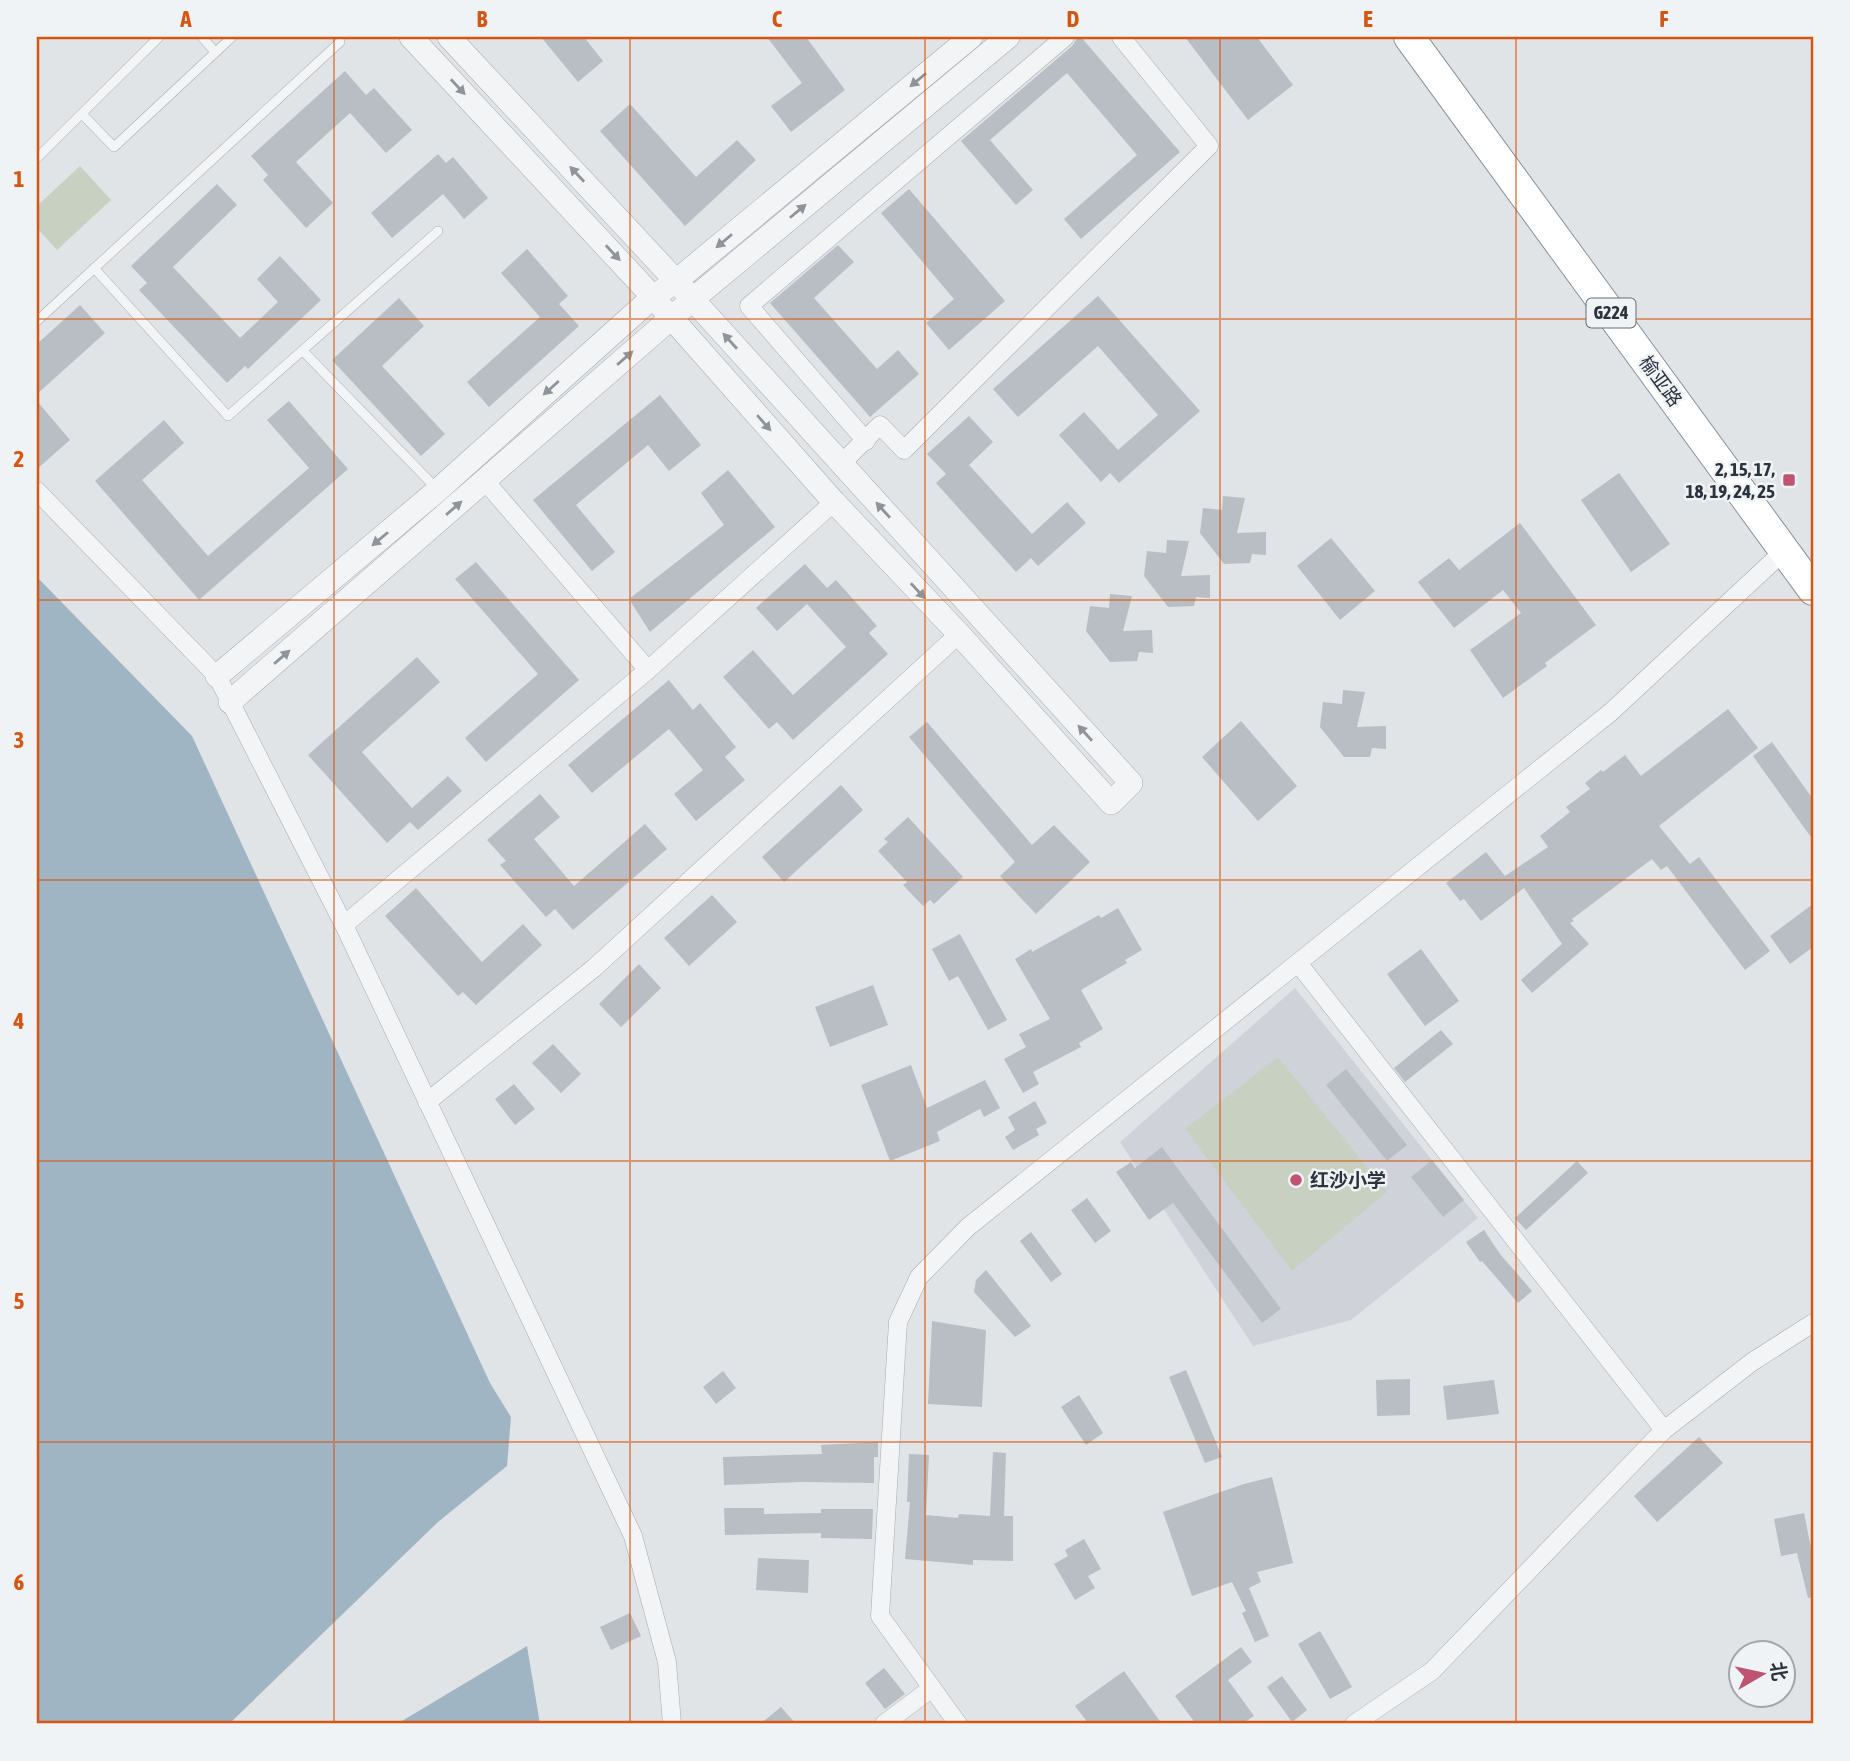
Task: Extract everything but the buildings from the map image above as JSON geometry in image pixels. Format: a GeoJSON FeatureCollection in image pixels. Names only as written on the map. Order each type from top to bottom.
{"type":"FeatureCollection","features":[{"type":"Feature","properties":{"kind":"highway","name":"榆亚路"},"geometry":{"type":"LineString","coordinates":[[1409,37],[1813,590]]}},
{"type":"Feature","properties":{"kind":"highway","name":"榆亚路"},"geometry":{"type":"LineString","coordinates":[[1434,37],[1813,561]]}},
{"type":"Feature","properties":{"kind":"street"},"geometry":{"type":"LineString","coordinates":[[411,37],[653,297],[834,502],[959,634],[1111,803],[1131,783],[693,299],[449,37]]}},
{"type":"Feature","properties":{"kind":"street"},"geometry":{"type":"LineString","coordinates":[[217,676],[438,490],[653,297],[676,281],[971,37]]}},
{"type":"Feature","properties":{"kind":"street"},"geometry":{"type":"LineString","coordinates":[[230,702],[693,299],[1008,37]]}},
{"type":"Feature","properties":{"kind":"street"},"geometry":{"type":"LineString","coordinates":[[866,441],[749,306],[1065,37]]}},
{"type":"Feature","properties":{"kind":"street"},"geometry":{"type":"LineString","coordinates":[[841,464],[880,425],[904,450],[1209,146],[1121,37]]}},
{"type":"Feature","properties":{"kind":"street"},"geometry":{"type":"LineString","coordinates":[[485,481],[648,670]]}},
{"type":"Feature","properties":{"kind":"street"},"geometry":{"type":"LineString","coordinates":[[37,491],[217,676],[344,925],[633,1536],[667,1662],[672,1724]]}},
{"type":"Feature","properties":{"kind":"street"},"geometry":{"type":"LineString","coordinates":[[344,925],[648,670],[834,502]]}},
{"type":"Feature","properties":{"kind":"street"},"geometry":{"type":"LineString","coordinates":[[958,1724],[880,1616],[898,1322],[919,1277],[968,1227],[1611,712],[1785,550]]}},
{"type":"Feature","properties":{"kind":"street"},"geometry":{"type":"LineString","coordinates":[[428,1102],[594,968],[959,634]]}},
{"type":"Feature","properties":{"kind":"street"},"geometry":{"type":"LineString","coordinates":[[1298,963],[1664,1430]]}},
{"type":"Feature","properties":{"kind":"street"},"geometry":{"type":"LineString","coordinates":[[1354,1724],[1432,1671],[1664,1430],[1752,1362],[1813,1323]]}},
{"type":"Feature","properties":{"kind":"street"},"geometry":{"type":"LineString","coordinates":[[884,1724],[932,1688]]}},
{"type":"Feature","properties":{"kind":"lane"},"geometry":{"type":"LineString","coordinates":[[37,159],[159,37]]}},
{"type":"Feature","properties":{"kind":"lane"},"geometry":{"type":"LineString","coordinates":[[202,37],[215,52]]}},
{"type":"Feature","properties":{"kind":"lane"},"geometry":{"type":"LineString","coordinates":[[82,114],[114,147],[232,37]]}},
{"type":"Feature","properties":{"kind":"lane"},"geometry":{"type":"LineString","coordinates":[[37,321],[340,42]]}},
{"type":"Feature","properties":{"kind":"lane"},"geometry":{"type":"LineString","coordinates":[[94,268],[228,416],[438,231]]}},
{"type":"Feature","properties":{"kind":"lane"},"geometry":{"type":"LineString","coordinates":[[303,351],[438,490]]}},
{"type":"Feature","properties":{"kind":"shaded area"},"geometry":{"type":"Polygon","coordinates":[[[80,166],[111,200],[57,250],[37,228],[37,206],[80,166]]]}},
{"type":"Feature","properties":{"kind":"shaded area","name":"红沙小学"},"geometry":{"type":"Polygon","coordinates":[[[1295,988],[1478,1218],[1351,1320],[1253,1346],[1120,1142],[1295,988]]]}},
{"type":"Feature","properties":{"kind":"shaded area"},"geometry":{"type":"Polygon","coordinates":[[[1278,1057],[1387,1192],[1292,1271],[1185,1129],[1278,1057]]]}},
{"type":"Feature","properties":{"kind":"water"},"geometry":{"type":"Polygon","coordinates":[[[37,577],[192,736],[490,1383],[511,1417],[507,1466],[438,1522],[229,1724],[37,1724],[37,577]]]}},
{"type":"Feature","properties":{"kind":"water"},"geometry":{"type":"Polygon","coordinates":[[[527,1646],[540,1724],[397,1724],[527,1646]]]}},
{"type":"Feature","properties":{"kind":"place","name":"2, 15, 17, 18, 19, 24, 25"},"geometry":{"type":"Point","coordinates":[1789,480]}},
{"type":"Feature","properties":{"kind":"place","name":"红沙小学"},"geometry":{"type":"Point","coordinates":[1296,1180]}}]}
